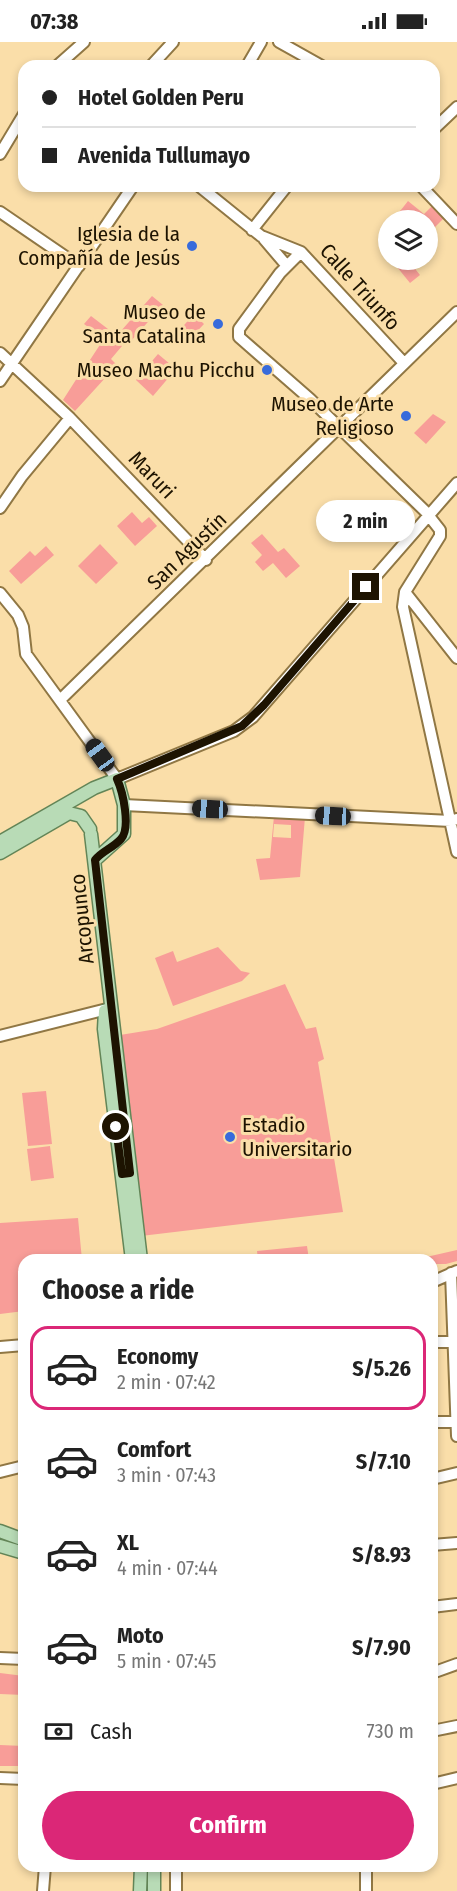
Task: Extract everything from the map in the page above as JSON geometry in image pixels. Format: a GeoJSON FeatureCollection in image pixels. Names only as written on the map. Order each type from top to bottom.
{"type":"FeatureCollection","features":[{"type":"Feature","properties":{"kind":"main road"},"geometry":{"type":"LineString","coordinates":[[0,842],[114,775],[124,805],[124,834],[95,860]]}},
{"type":"Feature","properties":{"kind":"main road","name":"Arcopunco"},"geometry":{"type":"LineString","coordinates":[[84,794],[95,860],[109,1006],[104,1029],[126,1173]]}},
{"type":"Feature","properties":{"kind":"main road"},"geometry":{"type":"LineString","coordinates":[[0,853],[69,813],[81,816],[90,832],[100,842],[111,846]]}},
{"type":"Feature","properties":{"kind":"main road"},"geometry":{"type":"LineString","coordinates":[[126,1173],[132,1254]]}},
{"type":"Feature","properties":{"kind":"main road"},"geometry":{"type":"LineString","coordinates":[[126,1173],[140,1254]]}},
{"type":"Feature","properties":{"kind":"main road"},"geometry":{"type":"LineString","coordinates":[[0,1531],[18,1538]]}},
{"type":"Feature","properties":{"kind":"main road"},"geometry":{"type":"LineString","coordinates":[[0,1546],[18,1551]]}},
{"type":"Feature","properties":{"kind":"main road"},"geometry":{"type":"LineString","coordinates":[[140,1891],[141,1872]]}},
{"type":"Feature","properties":{"kind":"main road"},"geometry":{"type":"LineString","coordinates":[[154,1872],[154,1891]]}},
{"type":"Feature","properties":{"kind":"street"},"geometry":{"type":"LineString","coordinates":[[64,60],[84,42]]}},
{"type":"Feature","properties":{"kind":"street"},"geometry":{"type":"LineString","coordinates":[[156,60],[173,42]]}},
{"type":"Feature","properties":{"kind":"street"},"geometry":{"type":"LineString","coordinates":[[250,60],[261,42]]}},
{"type":"Feature","properties":{"kind":"street"},"geometry":{"type":"LineString","coordinates":[[279,42],[311,60]]}},
{"type":"Feature","properties":{"kind":"street"},"geometry":{"type":"LineString","coordinates":[[440,123],[457,107]]}},
{"type":"Feature","properties":{"kind":"street"},"geometry":{"type":"LineString","coordinates":[[0,154],[18,124]]}},
{"type":"Feature","properties":{"kind":"street"},"geometry":{"type":"LineString","coordinates":[[76,264],[121,192]]}},
{"type":"Feature","properties":{"kind":"street"},"geometry":{"type":"LineString","coordinates":[[0,371],[7,358],[130,192]]}},
{"type":"Feature","properties":{"kind":"street"},"geometry":{"type":"LineString","coordinates":[[206,192],[256,232],[287,266]]}},
{"type":"Feature","properties":{"kind":"street"},"geometry":{"type":"LineString","coordinates":[[256,232],[282,192]]}},
{"type":"Feature","properties":{"kind":"street"},"geometry":{"type":"LineString","coordinates":[[426,192],[457,224]]}},
{"type":"Feature","properties":{"kind":"street"},"geometry":{"type":"LineString","coordinates":[[0,212],[76,264]]}},
{"type":"Feature","properties":{"kind":"street"},"geometry":{"type":"LineString","coordinates":[[256,232],[301,252]]}},
{"type":"Feature","properties":{"kind":"street","name":"Calle Triunfo"},"geometry":{"type":"LineString","coordinates":[[339,427],[239,337],[239,329],[287,266],[301,252],[404,363]]}},
{"type":"Feature","properties":{"kind":"street","name":"San Agustín"},"geometry":{"type":"LineString","coordinates":[[60,700],[206,560],[457,312]]}},
{"type":"Feature","properties":{"kind":"street"},"geometry":{"type":"LineString","coordinates":[[0,381],[7,358]]}},
{"type":"Feature","properties":{"kind":"street","name":"Maruri"},"geometry":{"type":"LineString","coordinates":[[7,358],[70,418],[206,560]]}},
{"type":"Feature","properties":{"kind":"street"},"geometry":{"type":"LineString","coordinates":[[0,508],[22,476],[70,418]]}},
{"type":"Feature","properties":{"kind":"street"},"geometry":{"type":"LineString","coordinates":[[339,427],[429,516],[440,530],[440,536],[405,592],[405,618],[454,820],[457,852]]}},
{"type":"Feature","properties":{"kind":"street"},"geometry":{"type":"LineString","coordinates":[[1,592],[23,627],[26,654],[114,775],[242,726],[264,705],[457,483]]}},
{"type":"Feature","properties":{"kind":"street"},"geometry":{"type":"LineString","coordinates":[[405,592],[457,658]]}},
{"type":"Feature","properties":{"kind":"street"},"geometry":{"type":"LineString","coordinates":[[124,805],[454,820]]}},
{"type":"Feature","properties":{"kind":"street"},"geometry":{"type":"LineString","coordinates":[[0,1036],[109,1006]]}},
{"type":"Feature","properties":{"kind":"street"},"geometry":{"type":"LineString","coordinates":[[438,1279],[454,1272],[457,1436]]}},
{"type":"Feature","properties":{"kind":"street"},"geometry":{"type":"LineString","coordinates":[[438,1342],[455,1342]]}},
{"type":"Feature","properties":{"kind":"street"},"geometry":{"type":"LineString","coordinates":[[0,1347],[18,1346]]}},
{"type":"Feature","properties":{"kind":"street"},"geometry":{"type":"LineString","coordinates":[[438,1422],[457,1422]]}},
{"type":"Feature","properties":{"kind":"street"},"geometry":{"type":"LineString","coordinates":[[0,1472],[18,1468]]}},
{"type":"Feature","properties":{"kind":"street"},"geometry":{"type":"LineString","coordinates":[[438,1478],[457,1473]]}},
{"type":"Feature","properties":{"kind":"street"},"geometry":{"type":"LineString","coordinates":[[438,1545],[457,1543]]}},
{"type":"Feature","properties":{"kind":"street"},"geometry":{"type":"LineString","coordinates":[[438,1606],[457,1604]]}},
{"type":"Feature","properties":{"kind":"street"},"geometry":{"type":"LineString","coordinates":[[0,1658],[18,1659]]}},
{"type":"Feature","properties":{"kind":"street"},"geometry":{"type":"LineString","coordinates":[[438,1671],[457,1664]]}},
{"type":"Feature","properties":{"kind":"street"},"geometry":{"type":"LineString","coordinates":[[438,1730],[457,1726]]}},
{"type":"Feature","properties":{"kind":"street"},"geometry":{"type":"LineString","coordinates":[[0,1778],[18,1779]]}},
{"type":"Feature","properties":{"kind":"street"},"geometry":{"type":"LineString","coordinates":[[438,1783],[457,1778]]}},
{"type":"Feature","properties":{"kind":"street"},"geometry":{"type":"LineString","coordinates":[[43,1891],[45,1872]]}},
{"type":"Feature","properties":{"kind":"street"},"geometry":{"type":"LineString","coordinates":[[176,1872],[176,1891]]}},
{"type":"Feature","properties":{"kind":"street"},"geometry":{"type":"LineString","coordinates":[[366,1872],[366,1891]]}},
{"type":"Feature","properties":{"kind":"shaded area"},"geometry":{"type":"Polygon","coordinates":[[[408,201],[419,210],[401,210],[408,201]]]}},
{"type":"Feature","properties":{"kind":"shaded area"},"geometry":{"type":"Polygon","coordinates":[[[434,204],[445,217],[438,224],[438,210],[428,210],[434,204]]]}},
{"type":"Feature","properties":{"kind":"shaded area"},"geometry":{"type":"Polygon","coordinates":[[[399,270],[416,270],[420,275],[410,283],[399,270]]]}},
{"type":"Feature","properties":{"kind":"shaded area"},"geometry":{"type":"Polygon","coordinates":[[[152,296],[163,305],[131,341],[120,332],[152,296]]]}},
{"type":"Feature","properties":{"kind":"shaded area"},"geometry":{"type":"Polygon","coordinates":[[[194,314],[204,324],[187,342],[177,333],[194,314]]]}},
{"type":"Feature","properties":{"kind":"shaded area"},"geometry":{"type":"Polygon","coordinates":[[[91,316],[108,329],[102,337],[84,324],[91,316]]]}},
{"type":"Feature","properties":{"kind":"shaded area"},"geometry":{"type":"Polygon","coordinates":[[[107,334],[122,346],[111,359],[117,365],[75,411],[63,400],[79,375],[77,371],[83,362],[88,363],[107,334]]]}},
{"type":"Feature","properties":{"kind":"shaded area"},"geometry":{"type":"Polygon","coordinates":[[[158,354],[176,369],[153,396],[136,380],[158,354]]]}},
{"type":"Feature","properties":{"kind":"shaded area"},"geometry":{"type":"Polygon","coordinates":[[[433,414],[446,422],[426,444],[414,433],[433,414]]]}},
{"type":"Feature","properties":{"kind":"shaded area"},"geometry":{"type":"Polygon","coordinates":[[[132,512],[142,523],[149,517],[157,526],[135,546],[117,526],[132,512]]]}},
{"type":"Feature","properties":{"kind":"shaded area"},"geometry":{"type":"Polygon","coordinates":[[[262,534],[278,552],[284,548],[300,566],[286,578],[273,563],[263,571],[255,562],[262,555],[251,543],[262,534]]]}},
{"type":"Feature","properties":{"kind":"shaded area"},"geometry":{"type":"Polygon","coordinates":[[[100,544],[118,563],[96,584],[78,566],[100,544]]]}},
{"type":"Feature","properties":{"kind":"shaded area"},"geometry":{"type":"Polygon","coordinates":[[[46,546],[54,555],[21,584],[9,571],[30,551],[35,556],[46,546]]]}},
{"type":"Feature","properties":{"kind":"shaded area"},"geometry":{"type":"Polygon","coordinates":[[[274,816],[305,817],[300,877],[260,880],[256,859],[270,858],[274,816]],[[274,824],[273,837],[291,838],[291,825],[274,824]]]}},
{"type":"Feature","properties":{"kind":"shaded area"},"geometry":{"type":"Polygon","coordinates":[[[218,947],[241,971],[250,973],[242,981],[173,1006],[155,958],[173,951],[177,962],[218,947]]]}},
{"type":"Feature","properties":{"kind":"shaded area","name":"Estadio Universitario"},"geometry":{"type":"Polygon","coordinates":[[[285,984],[306,1029],[316,1027],[324,1059],[318,1062],[343,1212],[141,1236],[120,1035],[157,1029],[285,984]]]}},
{"type":"Feature","properties":{"kind":"shaded area"},"geometry":{"type":"Polygon","coordinates":[[[46,1091],[52,1144],[28,1146],[22,1093],[46,1091]]]}},
{"type":"Feature","properties":{"kind":"shaded area"},"geometry":{"type":"Polygon","coordinates":[[[50,1146],[54,1178],[31,1181],[27,1149],[50,1146]]]}},
{"type":"Feature","properties":{"kind":"shaded area"},"geometry":{"type":"Polygon","coordinates":[[[78,1218],[81,1254],[18,1254],[18,1312],[0,1314],[0,1223],[78,1218]]]}},
{"type":"Feature","properties":{"kind":"shaded area"},"geometry":{"type":"Polygon","coordinates":[[[307,1246],[308,1254],[257,1254],[257,1251],[307,1246]]]}},
{"type":"Feature","properties":{"kind":"shaded area"},"geometry":{"type":"Polygon","coordinates":[[[457,1250],[457,1261],[438,1264],[438,1254],[457,1250]]]}},
{"type":"Feature","properties":{"kind":"shaded area"},"geometry":{"type":"Polygon","coordinates":[[[0,1673],[18,1675],[18,1695],[0,1694],[0,1673]]]}},
{"type":"Feature","properties":{"kind":"shaded area"},"geometry":{"type":"Polygon","coordinates":[[[0,1745],[18,1746],[18,1766],[0,1766],[0,1745]]]}},
{"type":"Feature","properties":{"kind":"place","name":"Iglesia de la Compañía de Jesús"},"geometry":{"type":"Point","coordinates":[192,246]}},
{"type":"Feature","properties":{"kind":"place","name":"Museo de Santa Catalina"},"geometry":{"type":"Point","coordinates":[218,324]}},
{"type":"Feature","properties":{"kind":"place","name":"Museo Machu Picchu"},"geometry":{"type":"Point","coordinates":[267,370]}},
{"type":"Feature","properties":{"kind":"place","name":"Museo de Arte Religioso"},"geometry":{"type":"Point","coordinates":[406,416]}},
{"type":"Feature","properties":{"kind":"place","name":"Estadio Universitario"},"geometry":{"type":"Point","coordinates":[230,1137]}},
{"type":"Feature","properties":{"kind":"route"},"geometry":{"type":"LineString","coordinates":[[116,1127],[122,1174],[130,1173],[95,860],[104,850],[118,842],[124,834],[124,805],[117,779],[224,736],[242,726],[264,705],[366,587]]}}]}
